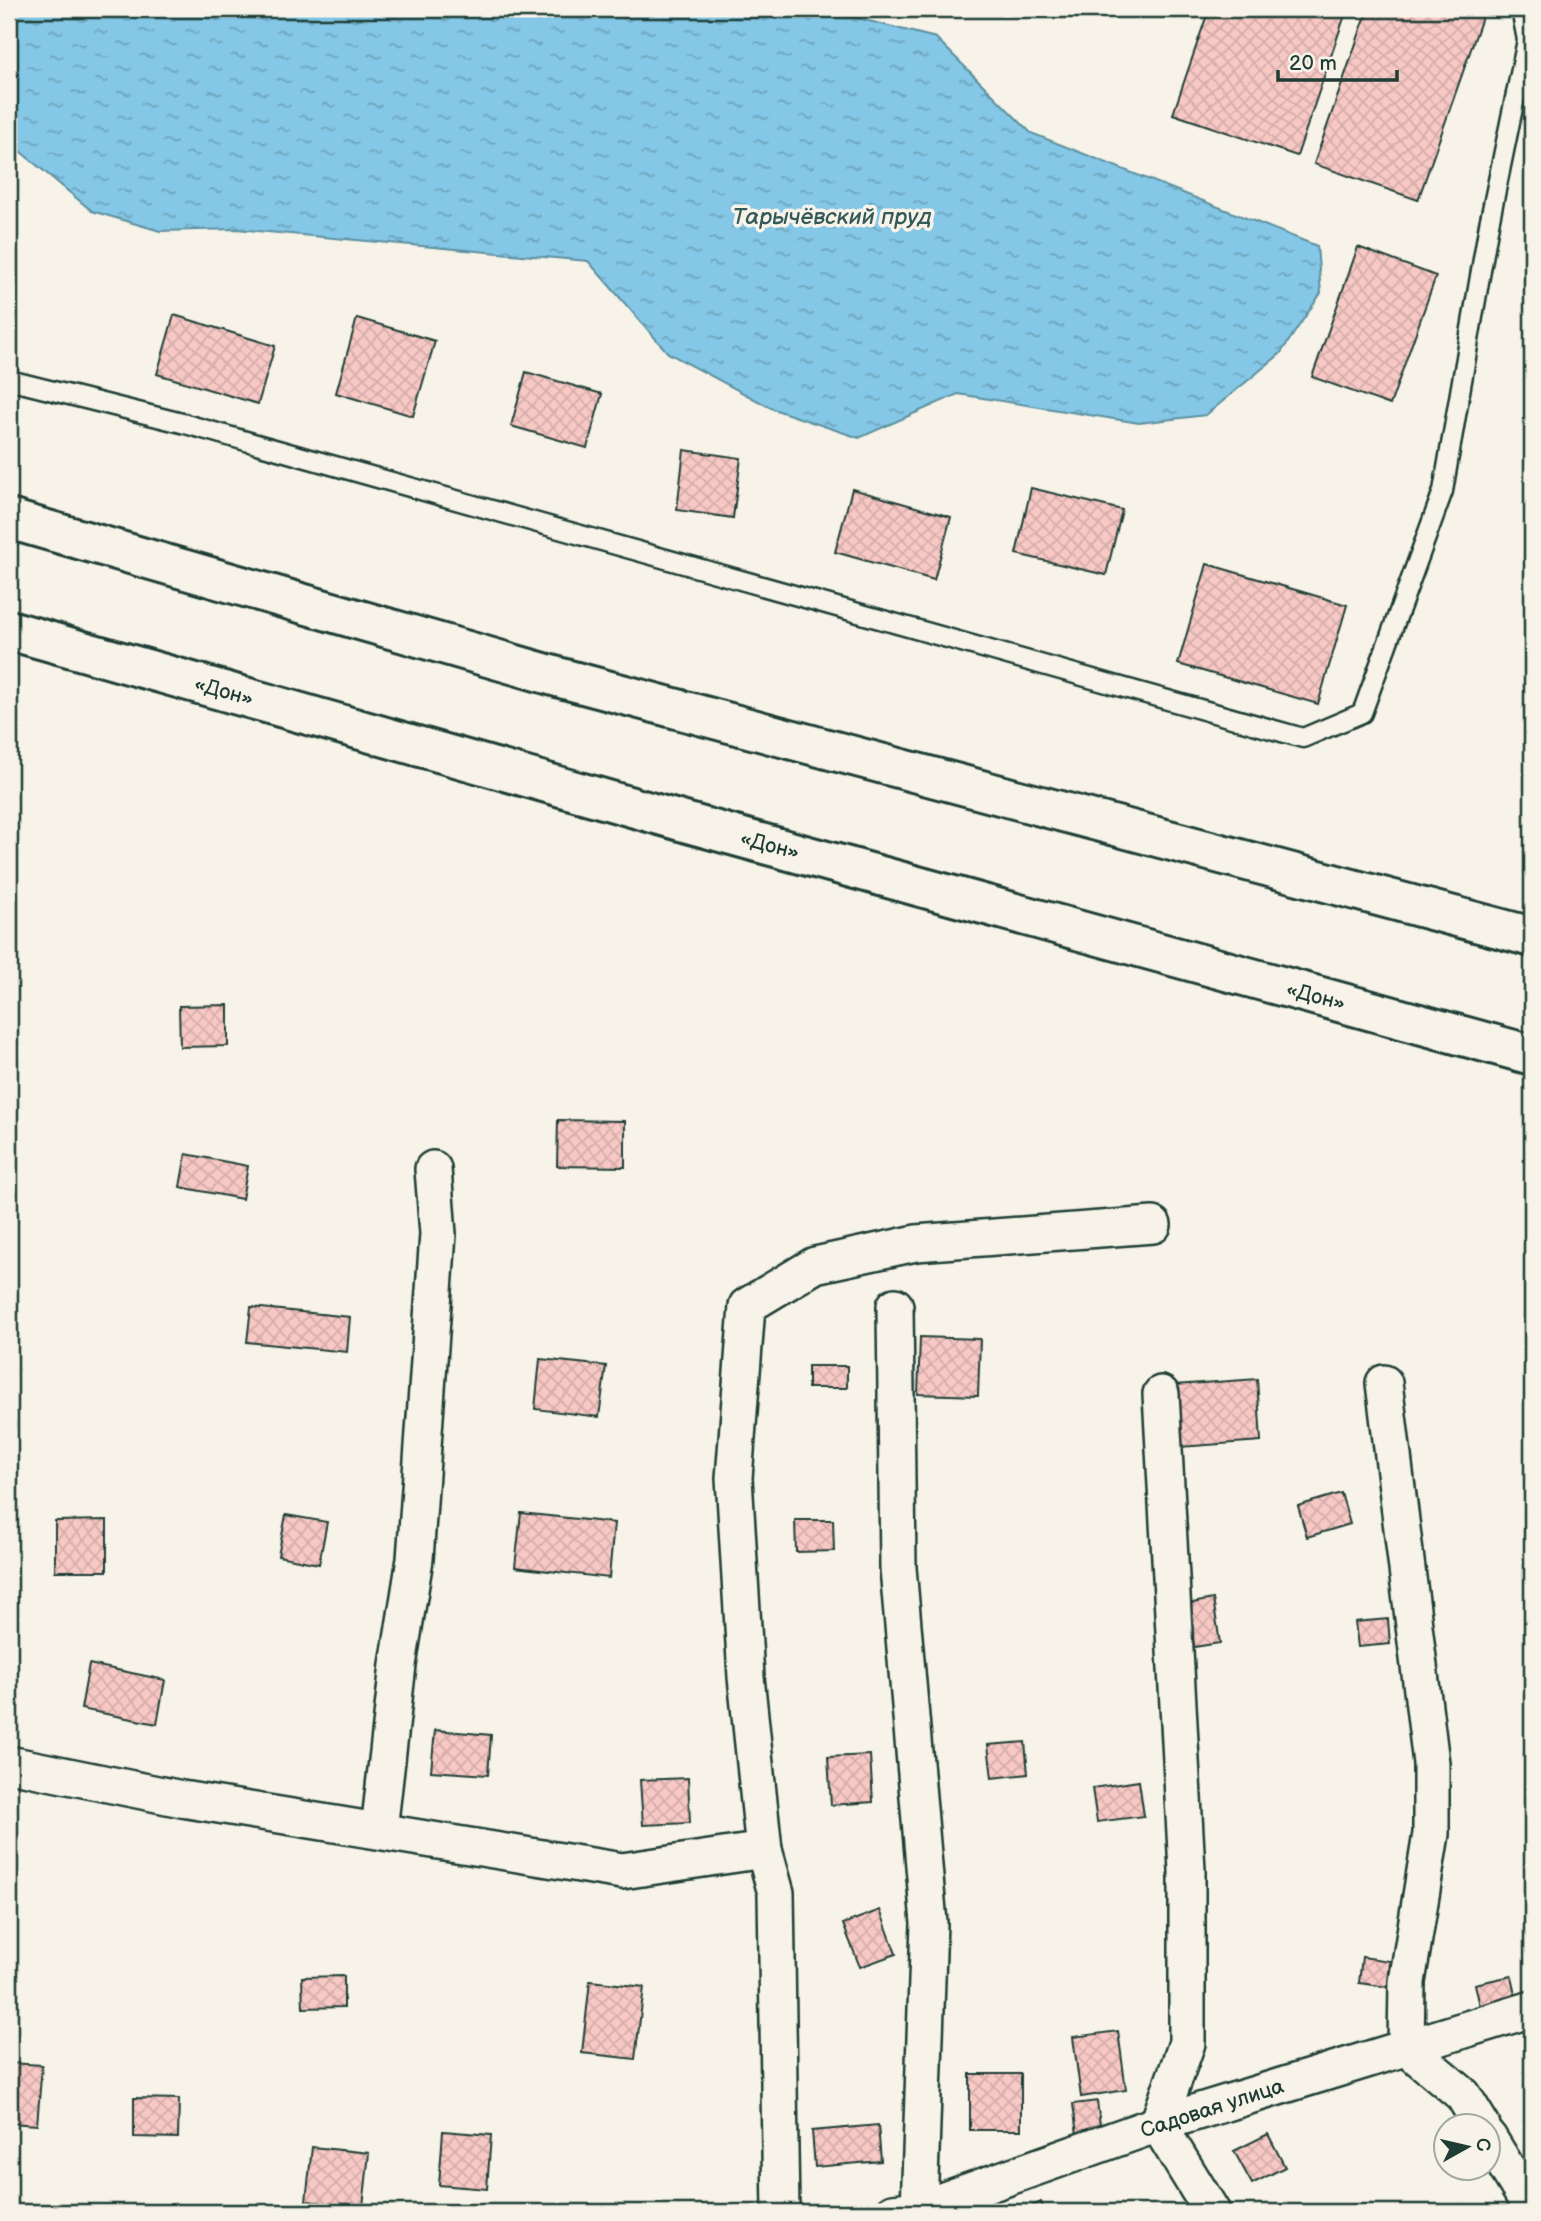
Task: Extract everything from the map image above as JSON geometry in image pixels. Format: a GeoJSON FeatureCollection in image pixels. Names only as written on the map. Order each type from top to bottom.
{"type":"FeatureCollection","features":[{"type":"Feature","properties":{"kind":"highway"},"geometry":{"type":"LineString","coordinates":[[9,519],[561,678],[1532,937]]}},
{"type":"Feature","properties":{"kind":"highway","name":"«Дон»"},"geometry":{"type":"LineString","coordinates":[[9,629],[688,823],[1532,1055]]}},
{"type":"Feature","properties":{"kind":"street"},"geometry":{"type":"LineString","coordinates":[[379,1830],[398,1665],[415,1559],[438,1234],[433,1169]]}},
{"type":"Feature","properties":{"kind":"street"},"geometry":{"type":"LineString","coordinates":[[781,2212],[776,1893],[764,1850],[746,1677],[734,1478],[747,1306],[816,1265],[916,1243],[1153,1225]]}},
{"type":"Feature","properties":{"kind":"street"},"geometry":{"type":"LineString","coordinates":[[895,1306],[898,1569],[929,1923],[911,2211]]}},
{"type":"Feature","properties":{"kind":"street"},"geometry":{"type":"LineString","coordinates":[[1384,1382],[1431,1763],[1431,1834],[1407,1982],[1406,2047],[1463,2095],[1473,2112]]}},
{"type":"Feature","properties":{"kind":"street"},"geometry":{"type":"LineString","coordinates":[[1161,1394],[1187,1870],[1187,2043],[1158,2124],[1212,2212]]}},
{"type":"Feature","properties":{"kind":"street"},"geometry":{"type":"LineString","coordinates":[[9,1764],[182,1799],[622,1871],[764,1850]]}},
{"type":"Feature","properties":{"kind":"street","name":"Садовая улица"},"geometry":{"type":"LineString","coordinates":[[911,2211],[1158,2124],[1532,2009]]}},
{"type":"Feature","properties":{"kind":"street"},"geometry":{"type":"LineString","coordinates":[[1502,2159],[1532,2209]]}},
{"type":"Feature","properties":{"kind":"lane"},"geometry":{"type":"LineString","coordinates":[[9,380],[195,426],[1303,738],[1362,713],[1443,491],[1489,224],[1527,40],[1521,9]]}},
{"type":"Feature","properties":{"kind":"water","name":"Тарычёвский пруд"},"geometry":{"type":"Polygon","coordinates":[[[9,9],[822,9],[936,38],[1031,133],[1317,246],[1321,293],[1280,354],[1206,415],[1139,423],[958,394],[859,438],[773,409],[668,353],[588,261],[236,229],[160,231],[92,211],[9,142],[9,9]]]}},
{"type":"Feature","properties":{"kind":"building"},"geometry":{"type":"Polygon","coordinates":[[[1209,9],[1347,9],[1297,156],[1173,114],[1209,9]]]}},
{"type":"Feature","properties":{"kind":"building"},"geometry":{"type":"Polygon","coordinates":[[[1368,9],[1485,9],[1418,200],[1314,164],[1368,9]]]}},
{"type":"Feature","properties":{"kind":"building"},"geometry":{"type":"Polygon","coordinates":[[[1358,247],[1436,276],[1390,405],[1312,377],[1358,247]]]}},
{"type":"Feature","properties":{"kind":"building"},"geometry":{"type":"Polygon","coordinates":[[[174,315],[275,346],[258,404],[157,374],[174,315]]]}},
{"type":"Feature","properties":{"kind":"building"},"geometry":{"type":"Polygon","coordinates":[[[357,318],[435,341],[413,416],[336,393],[357,318]]]}},
{"type":"Feature","properties":{"kind":"building"},"geometry":{"type":"Polygon","coordinates":[[[526,372],[602,394],[587,448],[511,426],[526,372]]]}},
{"type":"Feature","properties":{"kind":"building"},"geometry":{"type":"Polygon","coordinates":[[[684,450],[741,458],[733,518],[677,510],[684,450]]]}},
{"type":"Feature","properties":{"kind":"building"},"geometry":{"type":"Polygon","coordinates":[[[1031,488],[1122,510],[1106,575],[1016,554],[1031,488]]]}},
{"type":"Feature","properties":{"kind":"building"},"geometry":{"type":"Polygon","coordinates":[[[852,489],[951,517],[934,580],[835,552],[852,489]]]}},
{"type":"Feature","properties":{"kind":"building"},"geometry":{"type":"Polygon","coordinates":[[[1207,564],[1347,605],[1318,704],[1178,664],[1207,564]]]}},
{"type":"Feature","properties":{"kind":"building"},"geometry":{"type":"Polygon","coordinates":[[[228,1005],[228,1046],[180,1047],[179,1006],[228,1005]]]}},
{"type":"Feature","properties":{"kind":"building"},"geometry":{"type":"Polygon","coordinates":[[[558,1120],[625,1121],[625,1167],[557,1166],[558,1120]]]}},
{"type":"Feature","properties":{"kind":"building"},"geometry":{"type":"Polygon","coordinates":[[[186,1154],[248,1166],[242,1199],[180,1187],[186,1154]]]}},
{"type":"Feature","properties":{"kind":"building"},"geometry":{"type":"Polygon","coordinates":[[[251,1307],[350,1317],[347,1352],[247,1342],[251,1307]]]}},
{"type":"Feature","properties":{"kind":"building"},"geometry":{"type":"Polygon","coordinates":[[[920,1337],[980,1339],[978,1396],[918,1394],[920,1337]]]}},
{"type":"Feature","properties":{"kind":"building"},"geometry":{"type":"Polygon","coordinates":[[[540,1359],[606,1366],[599,1417],[535,1409],[540,1359]]]}},
{"type":"Feature","properties":{"kind":"building"},"geometry":{"type":"Polygon","coordinates":[[[808,1366],[847,1366],[847,1388],[808,1388],[808,1366]]]}},
{"type":"Feature","properties":{"kind":"building"},"geometry":{"type":"Polygon","coordinates":[[[1257,1379],[1261,1441],[1180,1447],[1175,1385],[1257,1379]]]}},
{"type":"Feature","properties":{"kind":"building"},"geometry":{"type":"Polygon","coordinates":[[[1341,1493],[1350,1524],[1307,1537],[1298,1506],[1341,1493]]]}},
{"type":"Feature","properties":{"kind":"building"},"geometry":{"type":"Polygon","coordinates":[[[521,1513],[614,1523],[609,1578],[515,1567],[521,1513]]]}},
{"type":"Feature","properties":{"kind":"building"},"geometry":{"type":"Polygon","coordinates":[[[286,1515],[327,1522],[319,1564],[278,1556],[286,1515]]]}},
{"type":"Feature","properties":{"kind":"building"},"geometry":{"type":"Polygon","coordinates":[[[107,1520],[107,1571],[55,1571],[55,1521],[107,1520]]]}},
{"type":"Feature","properties":{"kind":"building"},"geometry":{"type":"Polygon","coordinates":[[[795,1520],[833,1520],[834,1551],[796,1552],[795,1520]]]}},
{"type":"Feature","properties":{"kind":"building"},"geometry":{"type":"Polygon","coordinates":[[[1213,1599],[1220,1643],[1194,1647],[1187,1604],[1213,1599]]]}},
{"type":"Feature","properties":{"kind":"building"},"geometry":{"type":"Polygon","coordinates":[[[1388,1619],[1390,1644],[1358,1647],[1355,1622],[1388,1619]]]}},
{"type":"Feature","properties":{"kind":"building"},"geometry":{"type":"Polygon","coordinates":[[[89,1664],[165,1680],[157,1724],[81,1709],[89,1664]]]}},
{"type":"Feature","properties":{"kind":"building"},"geometry":{"type":"Polygon","coordinates":[[[435,1730],[491,1735],[488,1775],[431,1771],[435,1730]]]}},
{"type":"Feature","properties":{"kind":"building"},"geometry":{"type":"Polygon","coordinates":[[[1025,1742],[1028,1774],[992,1778],[988,1745],[1025,1742]]]}},
{"type":"Feature","properties":{"kind":"building"},"geometry":{"type":"Polygon","coordinates":[[[870,1755],[873,1802],[831,1805],[828,1757],[870,1755]]]}},
{"type":"Feature","properties":{"kind":"building"},"geometry":{"type":"Polygon","coordinates":[[[688,1778],[690,1823],[643,1825],[640,1780],[688,1778]]]}},
{"type":"Feature","properties":{"kind":"building"},"geometry":{"type":"Polygon","coordinates":[[[1139,1781],[1144,1816],[1097,1822],[1092,1788],[1139,1781]]]}},
{"type":"Feature","properties":{"kind":"building"},"geometry":{"type":"Polygon","coordinates":[[[880,1910],[896,1954],[860,1967],[843,1924],[880,1910]]]}},
{"type":"Feature","properties":{"kind":"building"},"geometry":{"type":"Polygon","coordinates":[[[1362,1957],[1390,1961],[1388,1987],[1359,1983],[1362,1957]]]}},
{"type":"Feature","properties":{"kind":"building"},"geometry":{"type":"Polygon","coordinates":[[[344,1976],[344,2007],[303,2008],[302,1977],[344,1976]]]}},
{"type":"Feature","properties":{"kind":"building"},"geometry":{"type":"Polygon","coordinates":[[[1511,1976],[1518,2007],[1482,2015],[1475,1984],[1511,1976]]]}},
{"type":"Feature","properties":{"kind":"building"},"geometry":{"type":"Polygon","coordinates":[[[590,1981],[644,1987],[635,2059],[582,2053],[590,1981]]]}},
{"type":"Feature","properties":{"kind":"building"},"geometry":{"type":"Polygon","coordinates":[[[1118,2031],[1126,2090],[1081,2097],[1073,2037],[1118,2031]]]}},
{"type":"Feature","properties":{"kind":"building"},"geometry":{"type":"Polygon","coordinates":[[[9,2063],[42,2065],[37,2125],[9,2123],[9,2063]]]}},
{"type":"Feature","properties":{"kind":"building"},"geometry":{"type":"Polygon","coordinates":[[[970,2074],[1021,2074],[1021,2130],[970,2130],[970,2074]]]}},
{"type":"Feature","properties":{"kind":"building"},"geometry":{"type":"Polygon","coordinates":[[[134,2098],[179,2099],[178,2138],[134,2137],[134,2098]]]}},
{"type":"Feature","properties":{"kind":"building"},"geometry":{"type":"Polygon","coordinates":[[[1097,2101],[1101,2133],[1077,2135],[1073,2104],[1097,2101]]]}},
{"type":"Feature","properties":{"kind":"building"},"geometry":{"type":"Polygon","coordinates":[[[878,2125],[881,2161],[815,2167],[812,2131],[878,2125]]]}},
{"type":"Feature","properties":{"kind":"building"},"geometry":{"type":"Polygon","coordinates":[[[443,2131],[491,2135],[487,2189],[439,2185],[443,2131]]]}},
{"type":"Feature","properties":{"kind":"building"},"geometry":{"type":"Polygon","coordinates":[[[1268,2134],[1285,2167],[1252,2184],[1234,2151],[1268,2134]]]}},
{"type":"Feature","properties":{"kind":"building"},"geometry":{"type":"Polygon","coordinates":[[[312,2147],[369,2153],[363,2207],[306,2201],[312,2147]]]}},
{"type":"Feature","properties":{"kind":"building"},"geometry":{"type":"Polygon","coordinates":[[[1041,2202],[1045,2212],[1020,2212],[1041,2202]]]}}]}
